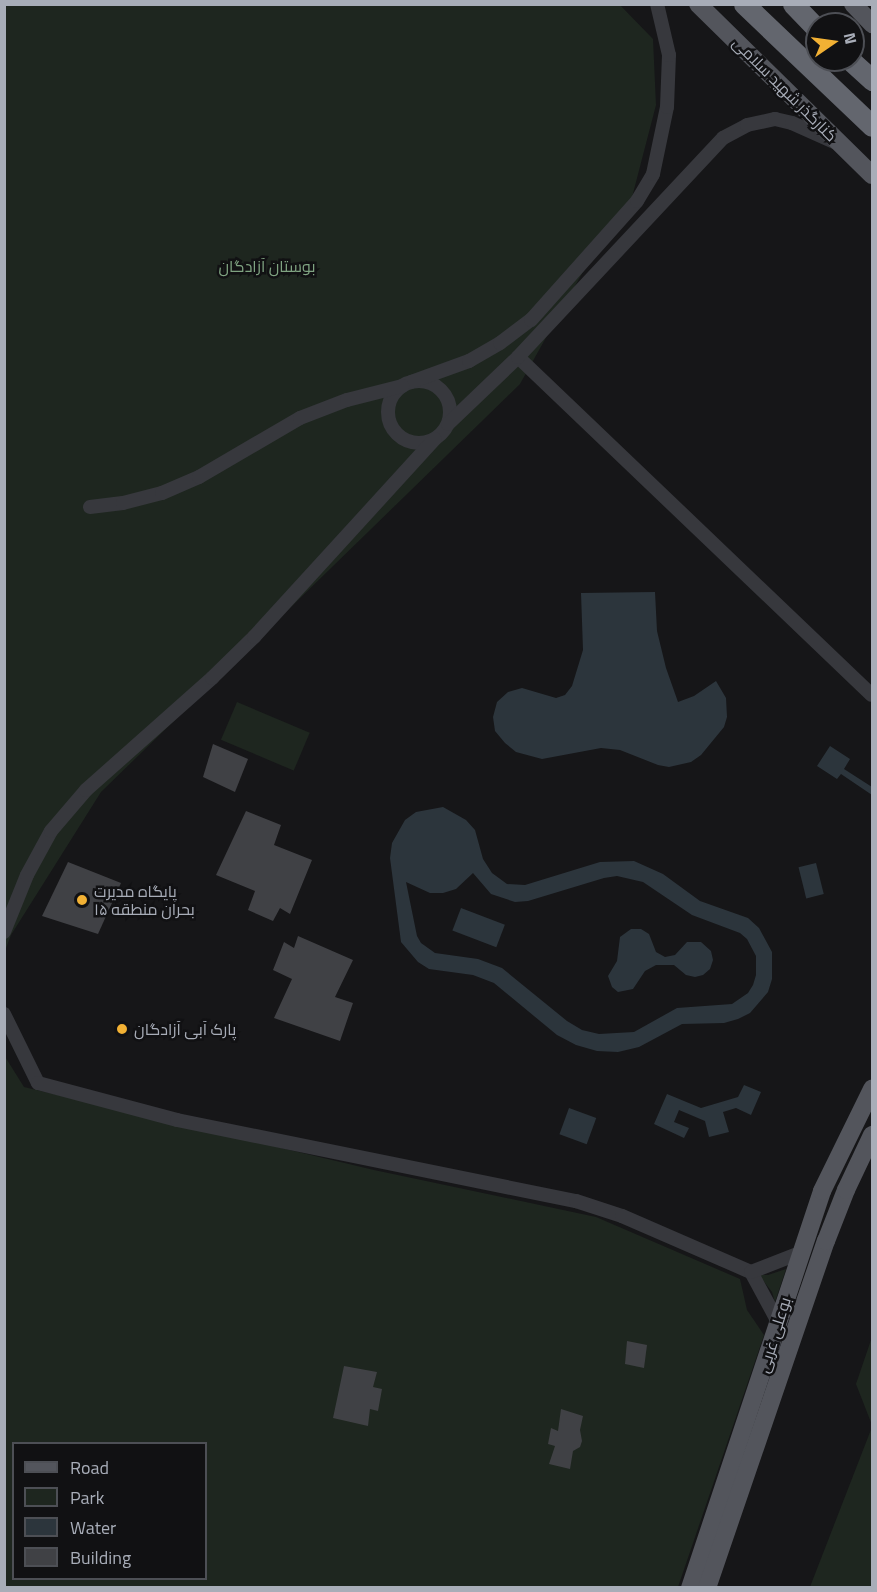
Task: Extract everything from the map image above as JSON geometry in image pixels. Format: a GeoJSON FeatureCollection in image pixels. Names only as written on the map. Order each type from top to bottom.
{"type":"FeatureCollection","features":[{"type":"Feature","properties":{"kind":"highway"},"geometry":{"type":"LineString","coordinates":[[744,4],[873,126]]}},
{"type":"Feature","properties":{"kind":"highway"},"geometry":{"type":"LineString","coordinates":[[793,4],[805,16]]}},
{"type":"Feature","properties":{"kind":"main road","name":"کنارگذر شهید سلامی"},"geometry":{"type":"LineString","coordinates":[[698,4],[873,175]]}},
{"type":"Feature","properties":{"kind":"main road"},"geometry":{"type":"LineString","coordinates":[[854,4],[873,24]]}},
{"type":"Feature","properties":{"kind":"main road"},"geometry":{"type":"LineString","coordinates":[[861,4],[873,11]]}},
{"type":"Feature","properties":{"kind":"main road","name":"بوعلی غربی"},"geometry":{"type":"LineString","coordinates":[[690,1587],[822,1191],[873,1089]]}},
{"type":"Feature","properties":{"kind":"main road","name":"بوعلی غربی"},"geometry":{"type":"LineString","coordinates":[[707,1587],[826,1241],[846,1190],[873,1135]]}},
{"type":"Feature","properties":{"kind":"street"},"geometry":{"type":"LineString","coordinates":[[90,507],[123,503],[162,493],[199,477],[300,418],[347,400],[407,384],[469,361],[500,343],[531,320],[637,201],[653,174],[667,107],[669,55],[657,4]]}},
{"type":"Feature","properties":{"kind":"street"},"geometry":{"type":"LineString","coordinates":[[4,932],[27,875],[51,831],[86,790],[153,732],[254,637],[448,424],[518,357],[723,138],[735,130],[760,121],[775,119],[792,123],[843,147]]}},
{"type":"Feature","properties":{"kind":"street"},"geometry":{"type":"LineString","coordinates":[[518,357],[873,695]]}},
{"type":"Feature","properties":{"kind":"street"},"geometry":{"type":"LineString","coordinates":[[435,439],[417,443],[408,441],[393,429],[389,420],[390,401],[407,384],[430,384],[445,396],[450,414],[448,424]]}},
{"type":"Feature","properties":{"kind":"street"},"geometry":{"type":"LineString","coordinates":[[4,1014],[38,1083],[177,1120],[576,1201],[622,1216],[751,1272],[778,1322]]}},
{"type":"Feature","properties":{"kind":"street"},"geometry":{"type":"LineString","coordinates":[[751,1272],[800,1253]]}},
{"type":"Feature","properties":{"kind":"green space","name":"بوستان آزادگان"},"geometry":{"type":"Polygon","coordinates":[[[4,5],[620,5],[653,39],[656,105],[630,205],[612,220],[520,384],[101,792],[11,935],[5,951],[4,5]]]}},
{"type":"Feature","properties":{"kind":"green space"},"geometry":{"type":"Polygon","coordinates":[[[237,702],[310,733],[294,771],[221,740],[237,702]]]}},
{"type":"Feature","properties":{"kind":"green space"},"geometry":{"type":"Polygon","coordinates":[[[4,1055],[24,1087],[374,1170],[596,1217],[740,1279],[747,1310],[764,1335],[678,1587],[5,1587],[4,1055]]]}},
{"type":"Feature","properties":{"kind":"green space"},"geometry":{"type":"Polygon","coordinates":[[[786,1269],[775,1302],[772,1292],[759,1275],[768,1275],[786,1269]]]}},
{"type":"Feature","properties":{"kind":"green space"},"geometry":{"type":"Polygon","coordinates":[[[872,1337],[872,1425],[856,1384],[872,1337]]]}},
{"type":"Feature","properties":{"kind":"green space"},"geometry":{"type":"Polygon","coordinates":[[[872,1427],[872,1587],[810,1587],[872,1427]]]}},
{"type":"Feature","properties":{"kind":"water"},"geometry":{"type":"Polygon","coordinates":[[[655,592],[657,631],[666,668],[678,702],[694,696],[716,681],[726,698],[727,717],[724,727],[701,755],[691,762],[669,767],[620,750],[601,748],[542,759],[516,752],[505,743],[495,731],[493,717],[497,702],[508,692],[522,688],[556,698],[565,695],[572,686],[583,650],[581,593],[655,592]]]}},
{"type":"Feature","properties":{"kind":"water"},"geometry":{"type":"Polygon","coordinates":[[[830,746],[850,759],[844,769],[872,787],[872,795],[841,774],[837,779],[817,766],[830,746]]]}},
{"type":"Feature","properties":{"kind":"water"},"geometry":{"type":"Polygon","coordinates":[[[443,807],[466,820],[475,830],[483,859],[492,873],[507,884],[525,885],[600,862],[634,861],[663,874],[700,901],[748,918],[759,928],[772,952],[772,979],[768,992],[750,1013],[738,1019],[724,1023],[682,1024],[639,1047],[618,1052],[597,1051],[576,1045],[557,1035],[494,983],[473,975],[429,969],[418,962],[401,942],[390,858],[392,843],[405,820],[416,812],[443,807]],[[473,873],[456,889],[443,893],[430,893],[406,882],[417,936],[421,943],[435,953],[478,959],[502,968],[567,1021],[582,1030],[599,1034],[634,1032],[677,1008],[732,1004],[748,993],[753,985],[756,975],[756,956],[747,939],[740,933],[692,915],[643,882],[617,876],[604,878],[528,901],[515,902],[491,894],[473,873]]]}},
{"type":"Feature","properties":{"kind":"water"},"geometry":{"type":"Polygon","coordinates":[[[816,863],[824,894],[806,898],[799,867],[816,863]]]}},
{"type":"Feature","properties":{"kind":"water"},"geometry":{"type":"Polygon","coordinates":[[[461,908],[505,925],[496,947],[452,930],[461,908]]]}},
{"type":"Feature","properties":{"kind":"water"},"geometry":{"type":"Polygon","coordinates":[[[631,929],[641,929],[649,934],[656,952],[665,957],[675,955],[687,942],[701,942],[711,951],[713,960],[710,969],[703,975],[695,977],[686,975],[674,965],[656,965],[645,971],[633,989],[618,992],[612,987],[608,976],[617,961],[620,937],[631,929]]]}},
{"type":"Feature","properties":{"kind":"water"},"geometry":{"type":"Polygon","coordinates":[[[744,1085],[761,1092],[751,1115],[736,1108],[723,1112],[729,1132],[709,1137],[705,1121],[679,1110],[674,1122],[689,1128],[684,1138],[654,1124],[667,1094],[701,1108],[738,1097],[744,1085]]]}},
{"type":"Feature","properties":{"kind":"water"},"geometry":{"type":"Polygon","coordinates":[[[569,1108],[596,1118],[587,1144],[559,1134],[569,1108]]]}},
{"type":"Feature","properties":{"kind":"building"},"geometry":{"type":"Polygon","coordinates":[[[213,744],[248,759],[235,792],[203,777],[213,744]]]}},
{"type":"Feature","properties":{"kind":"building"},"geometry":{"type":"Polygon","coordinates":[[[246,811],[281,825],[274,845],[312,860],[290,914],[280,908],[273,921],[248,910],[255,891],[216,875],[246,811]]]}},
{"type":"Feature","properties":{"kind":"building","name":"پایگاه مدیرت بحران منطقه ۱۵"},"geometry":{"type":"Polygon","coordinates":[[[68,862],[121,883],[98,934],[42,916],[68,862]]]}},
{"type":"Feature","properties":{"kind":"building"},"geometry":{"type":"Polygon","coordinates":[[[298,936],[353,960],[335,997],[353,1003],[340,1041],[274,1018],[292,979],[273,970],[284,942],[294,948],[298,936]]]}},
{"type":"Feature","properties":{"kind":"building"},"geometry":{"type":"Polygon","coordinates":[[[627,1341],[647,1345],[644,1368],[625,1364],[627,1341]]]}},
{"type":"Feature","properties":{"kind":"building"},"geometry":{"type":"Polygon","coordinates":[[[344,1366],[377,1372],[373,1387],[382,1389],[378,1411],[370,1409],[368,1426],[333,1418],[344,1366]]]}},
{"type":"Feature","properties":{"kind":"building"},"geometry":{"type":"Polygon","coordinates":[[[561,1409],[583,1416],[580,1430],[582,1441],[580,1447],[573,1451],[570,1469],[549,1464],[555,1446],[548,1444],[551,1428],[558,1431],[561,1409]]]}},
{"type":"Feature","properties":{"kind":"place","name":"پایگاه مدیرت بحران منطقه ۱۵"},"geometry":{"type":"Point","coordinates":[82,900]}},
{"type":"Feature","properties":{"kind":"place","name":"پارک آبی آزادگان"},"geometry":{"type":"Point","coordinates":[122,1029]}}]}
